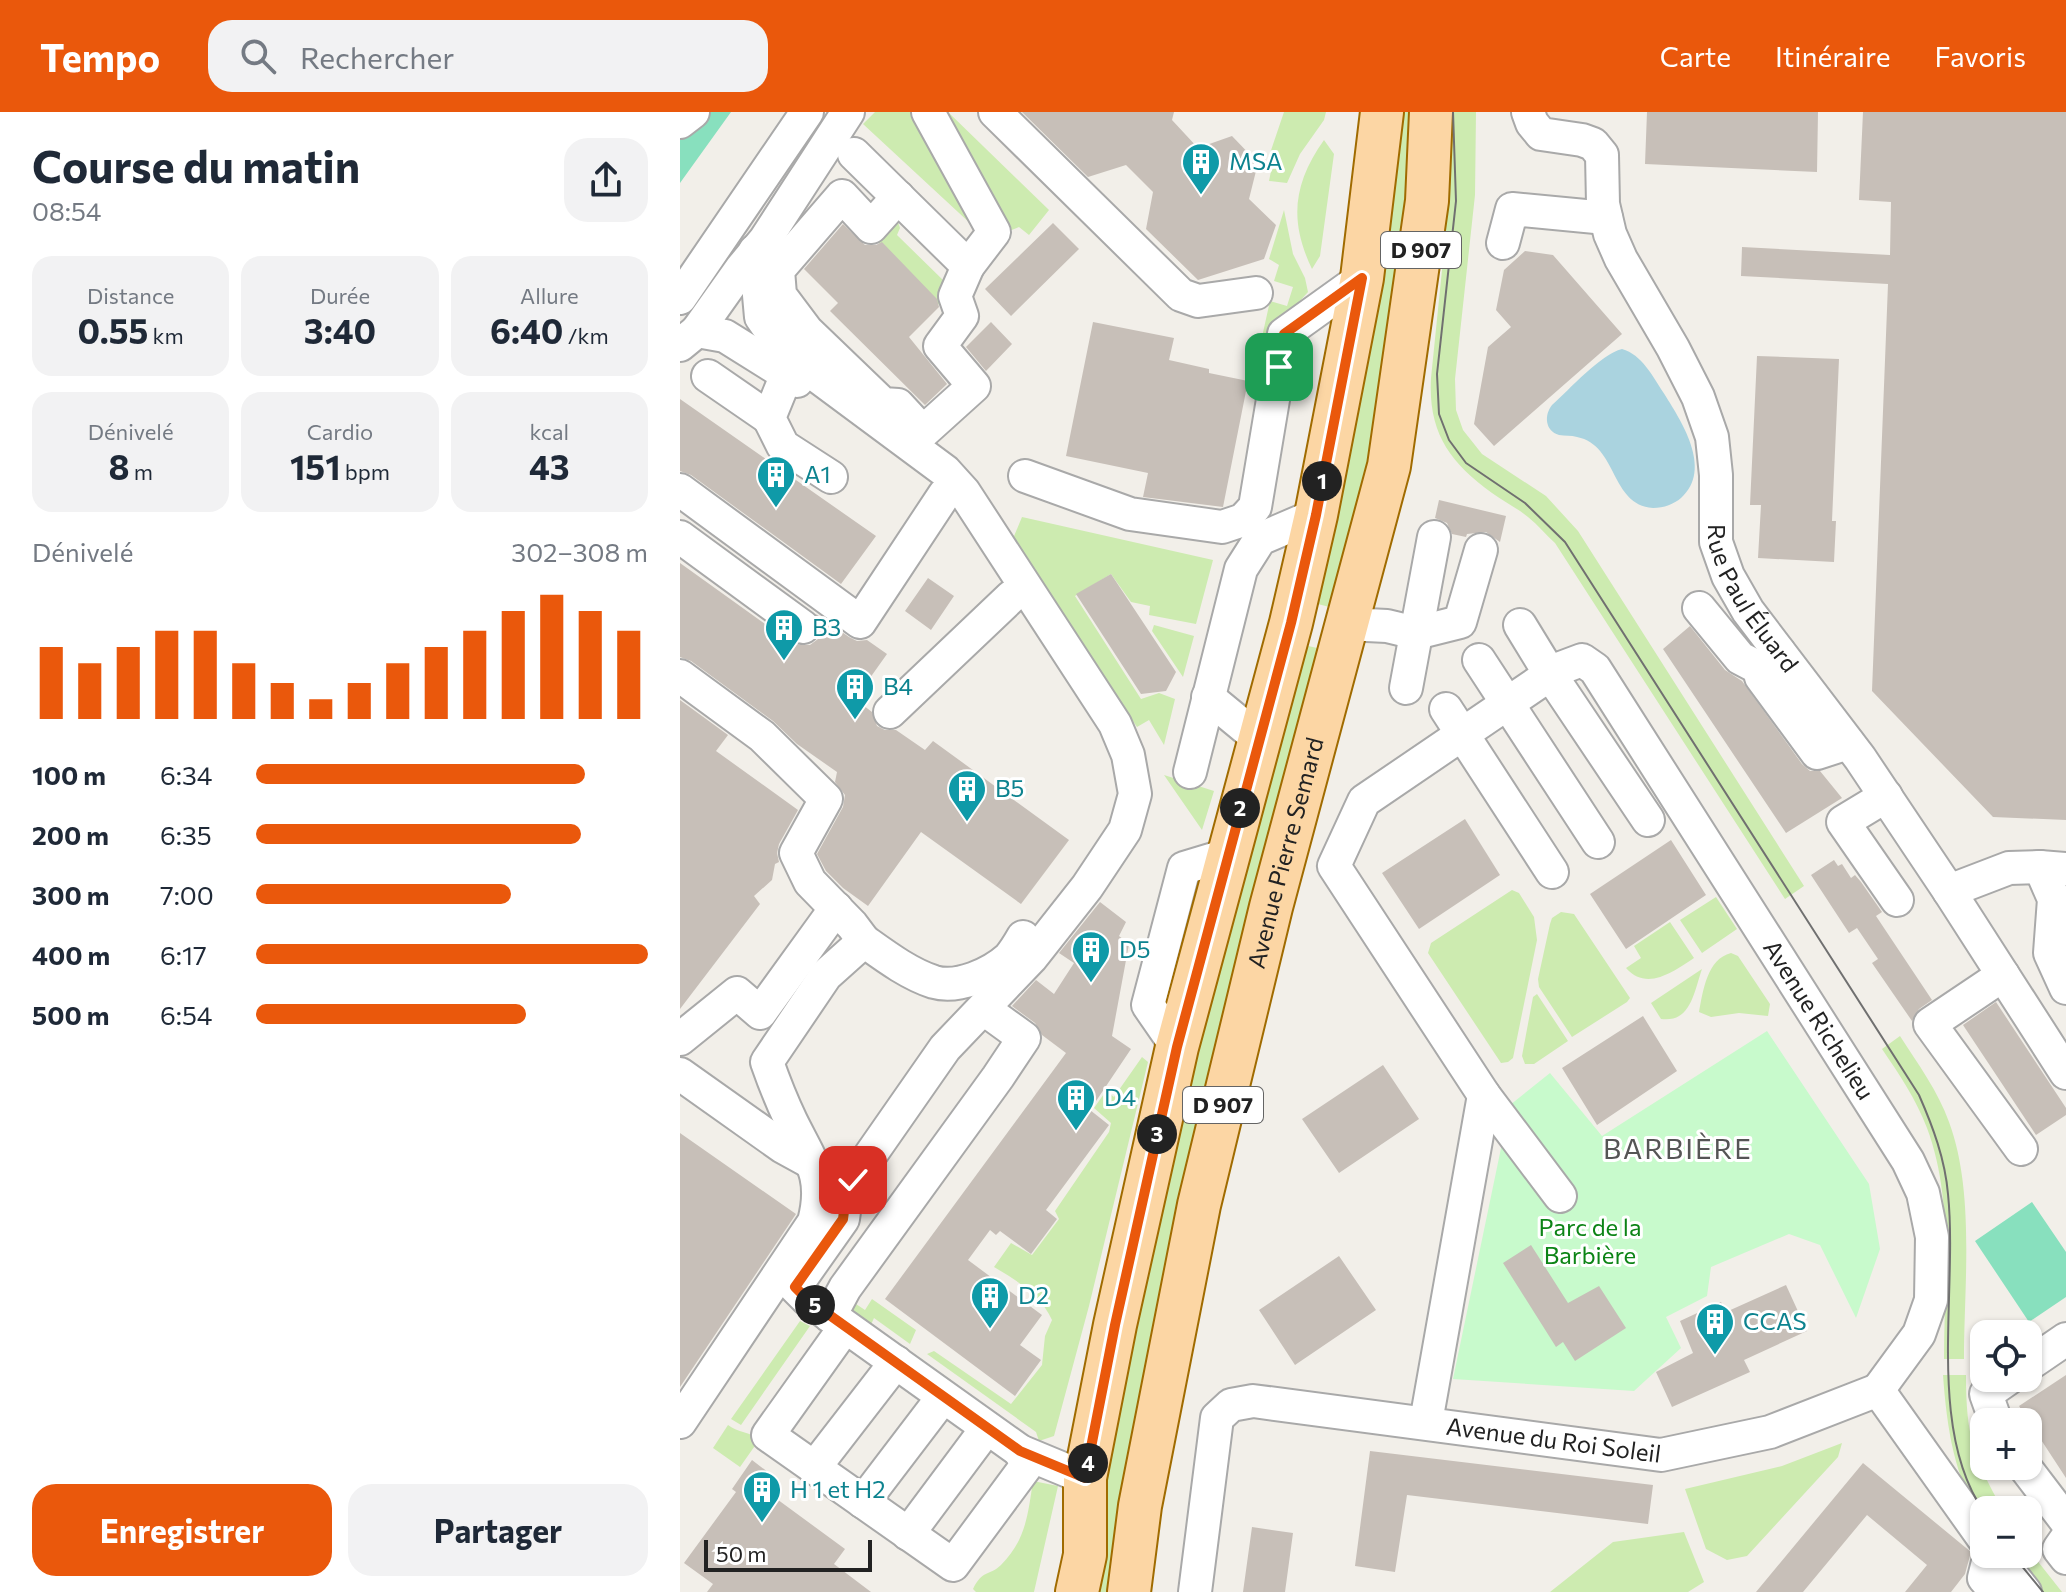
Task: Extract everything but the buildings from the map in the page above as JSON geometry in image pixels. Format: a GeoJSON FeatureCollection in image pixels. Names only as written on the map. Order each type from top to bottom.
{"type":"FeatureCollection","features":[{"type":"Feature","properties":{"kind":"main road","name":"D 907"},"geometry":{"type":"LineString","coordinates":[[1082,1580],[1085,1478],[1118,1309],[1177,1047],[1291,623],[1316,515],[1362,278],[1382,112]]}},
{"type":"Feature","properties":{"kind":"main road","name":"Avenue Pierre Semard"},"geometry":{"type":"LineString","coordinates":[[1129,1592],[1140,1506],[1199,1205],[1271,907],[1389,466],[1427,201],[1431,112]]}},
{"type":"Feature","properties":{"kind":"main road"},"geometry":{"type":"LineString","coordinates":[[1057,1592],[1085,1478]]}},
{"type":"Feature","properties":{"kind":"street"},"geometry":{"type":"LineString","coordinates":[[680,122],[693,112]]}},
{"type":"Feature","properties":{"kind":"street"},"geometry":{"type":"LineString","coordinates":[[680,298],[807,112]]}},
{"type":"Feature","properties":{"kind":"street"},"geometry":{"type":"LineString","coordinates":[[689,338],[748,260],[848,112]]}},
{"type":"Feature","properties":{"kind":"street"},"geometry":{"type":"LineString","coordinates":[[898,197],[871,227],[842,196],[778,270],[780,295],[807,331],[828,352],[883,404],[898,405],[923,432],[974,386],[940,346],[962,316],[955,296],[968,266],[994,232],[928,112]]}},
{"type":"Feature","properties":{"kind":"street"},"geometry":{"type":"LineString","coordinates":[[995,112],[1181,295],[1198,301],[1256,293]]}},
{"type":"Feature","properties":{"kind":"street","name":"Rue Paul Éluard"},"geometry":{"type":"LineString","coordinates":[[1528,112],[1541,134],[1582,140],[1593,144],[1602,155],[1606,218],[1621,259],[1698,397],[1712,437],[1716,475],[1716,542],[1728,576],[1764,609],[1769,660],[1848,743],[1949,891],[2066,1073]]}},
{"type":"Feature","properties":{"kind":"street"},"geometry":{"type":"LineString","coordinates":[[854,154],[968,266]]}},
{"type":"Feature","properties":{"kind":"street"},"geometry":{"type":"LineString","coordinates":[[1503,243],[1512,209],[1606,218]]}},
{"type":"Feature","properties":{"kind":"street"},"geometry":{"type":"LineString","coordinates":[[748,260],[741,296],[754,333],[787,374]]}},
{"type":"Feature","properties":{"kind":"street"},"geometry":{"type":"LineString","coordinates":[[748,260],[761,317],[786,353],[945,471],[964,492],[1115,724],[1128,755],[1135,794],[1125,830],[1087,887],[1031,958],[945,1048],[853,1180],[846,1196],[843,1219],[795,1287],[1020,1451],[1085,1478]]}},
{"type":"Feature","properties":{"kind":"street"},"geometry":{"type":"LineString","coordinates":[[1025,476],[1130,514],[1222,527],[1243,520],[1255,507],[1284,334],[1362,278]]}},
{"type":"Feature","properties":{"kind":"street"},"geometry":{"type":"LineString","coordinates":[[680,676],[762,736],[826,799],[796,853],[810,882],[864,941],[903,967],[935,983],[957,983],[980,976],[1009,958],[1109,822],[1113,783],[1103,747],[1084,707],[960,515],[929,476],[787,374],[725,336],[689,338]]}},
{"type":"Feature","properties":{"kind":"street"},"geometry":{"type":"LineString","coordinates":[[769,418],[787,374]]}},
{"type":"Feature","properties":{"kind":"street"},"geometry":{"type":"LineString","coordinates":[[708,376],[769,418],[783,446],[831,477]]}},
{"type":"Feature","properties":{"kind":"street"},"geometry":{"type":"LineString","coordinates":[[680,490],[860,622],[944,495]]}},
{"type":"Feature","properties":{"kind":"street"},"geometry":{"type":"LineString","coordinates":[[1190,772],[1241,569],[1260,539],[1316,515]]}},
{"type":"Feature","properties":{"kind":"street"},"geometry":{"type":"LineString","coordinates":[[680,537],[803,627]]}},
{"type":"Feature","properties":{"kind":"street"},"geometry":{"type":"LineString","coordinates":[[1406,688],[1434,537]]}},
{"type":"Feature","properties":{"kind":"street"},"geometry":{"type":"LineString","coordinates":[[1346,624],[1387,626],[1416,633],[1460,622],[1481,550]]}},
{"type":"Feature","properties":{"kind":"street"},"geometry":{"type":"LineString","coordinates":[[890,712],[1011,597]]}},
{"type":"Feature","properties":{"kind":"street"},"geometry":{"type":"LineString","coordinates":[[1699,608],[1740,658],[1769,660]]}},
{"type":"Feature","properties":{"kind":"street"},"geometry":{"type":"LineString","coordinates":[[1520,625],[1648,820]]}},
{"type":"Feature","properties":{"kind":"street"},"geometry":{"type":"LineString","coordinates":[[1479,660],[1598,842]]}},
{"type":"Feature","properties":{"kind":"street","name":"Avenue Richelieu"},"geometry":{"type":"LineString","coordinates":[[1550,674],[1582,660],[1595,669],[1908,1161],[1923,1193],[1932,1237],[1931,1300],[1919,1334],[1878,1390]]}},
{"type":"Feature","properties":{"kind":"street"},"geometry":{"type":"LineString","coordinates":[[1550,674],[1506,704],[1454,721],[1364,801],[1334,866],[1484,1095],[1560,1196]]}},
{"type":"Feature","properties":{"kind":"street"},"geometry":{"type":"LineString","coordinates":[[1208,697],[1259,739]]}},
{"type":"Feature","properties":{"kind":"street"},"geometry":{"type":"LineString","coordinates":[[1454,721],[1552,872]]}},
{"type":"Feature","properties":{"kind":"street"},"geometry":{"type":"LineString","coordinates":[[1886,796],[1843,822],[1897,900]]}},
{"type":"Feature","properties":{"kind":"street"},"geometry":{"type":"LineString","coordinates":[[1949,891],[2009,868],[2053,868],[2050,953],[2066,988]]}},
{"type":"Feature","properties":{"kind":"street"},"geometry":{"type":"LineString","coordinates":[[680,1039],[737,993],[760,1013],[836,908]]}},
{"type":"Feature","properties":{"kind":"street"},"geometry":{"type":"LineString","coordinates":[[680,1422],[814,1222],[820,1200],[814,1164],[791,1122],[767,1062],[826,975],[864,941]]}},
{"type":"Feature","properties":{"kind":"street"},"geometry":{"type":"LineString","coordinates":[[2003,975],[1930,1024],[2021,1149]]}},
{"type":"Feature","properties":{"kind":"street"},"geometry":{"type":"LineString","coordinates":[[984,1009],[1024,1038],[845,1288],[838,1321],[768,1435],[953,1565],[1027,1465],[1020,1451]]}},
{"type":"Feature","properties":{"kind":"street"},"geometry":{"type":"LineString","coordinates":[[680,1074],[783,1147],[814,1164]]}},
{"type":"Feature","properties":{"kind":"street"},"geometry":{"type":"LineString","coordinates":[[1426,1422],[1484,1095]]}},
{"type":"Feature","properties":{"kind":"street"},"geometry":{"type":"LineString","coordinates":[[2042,1355],[2066,1339]]}},
{"type":"Feature","properties":{"kind":"street"},"geometry":{"type":"LineString","coordinates":[[814,1468],[896,1362]]}},
{"type":"Feature","properties":{"kind":"street"},"geometry":{"type":"LineString","coordinates":[[1878,1390],[1970,1519]]}},
{"type":"Feature","properties":{"kind":"street","name":"Avenue du Roi Soleil"},"geometry":{"type":"LineString","coordinates":[[1195,1592],[1215,1428],[1217,1418],[1231,1405],[1253,1401],[1661,1455],[1770,1432],[1878,1390]]}},
{"type":"Feature","properties":{"kind":"street"},"geometry":{"type":"LineString","coordinates":[[863,1502],[943,1397]]}},
{"type":"Feature","properties":{"kind":"street"},"geometry":{"type":"LineString","coordinates":[[908,1534],[987,1428]]}},
{"type":"Feature","properties":{"kind":"street"},"geometry":{"type":"LineString","coordinates":[[2035,1480],[2066,1521]]}},
{"type":"Feature","properties":{"kind":"street"},"geometry":{"type":"LineString","coordinates":[[2066,1539],[2059,1549],[2066,1558]]}},
{"type":"Feature","properties":{"kind":"street"},"geometry":{"type":"LineString","coordinates":[[1987,1568],[1984,1578],[1996,1592]]}},
{"type":"Feature","properties":{"kind":"street"},"geometry":{"type":"LineString","coordinates":[[2004,1568],[2025,1592]]}},
{"type":"Feature","properties":{"kind":"green space"},"geometry":{"type":"Polygon","coordinates":[[[680,112],[731,112],[680,183],[680,112]]]}},
{"type":"Feature","properties":{"kind":"green space"},"geometry":{"type":"Polygon","coordinates":[[[875,112],[913,112],[972,225],[863,124],[875,112]]]}},
{"type":"Feature","properties":{"kind":"green space"},"geometry":{"type":"Polygon","coordinates":[[[941,112],[948,112],[1049,210],[1029,235],[1019,227],[1004,233],[941,112]]]}},
{"type":"Feature","properties":{"kind":"green space"},"geometry":{"type":"Polygon","coordinates":[[[1284,112],[1326,112],[1324,120],[1300,154],[1287,183],[1269,181],[1272,166],[1268,159],[1284,112]]]}},
{"type":"Feature","properties":{"kind":"green space"},"geometry":{"type":"Polygon","coordinates":[[[1394,112],[1414,112],[1385,383],[1341,610],[1314,603],[1394,112]]]}},
{"type":"Feature","properties":{"kind":"green space"},"geometry":{"type":"Polygon","coordinates":[[[1444,112],[1476,112],[1475,195],[1455,379],[1456,410],[1463,430],[1482,454],[1546,496],[1578,531],[1804,886],[1785,899],[1555,543],[1528,517],[1464,470],[1444,444],[1433,414],[1431,378],[1446,231],[1434,229],[1444,112]]]}},
{"type":"Feature","properties":{"kind":"green space"},"geometry":{"type":"Polygon","coordinates":[[[1324,140],[1334,154],[1320,256],[1312,269],[1300,235],[1298,203],[1306,172],[1324,140]]]}},
{"type":"Feature","properties":{"kind":"green space"},"geometry":{"type":"Polygon","coordinates":[[[1284,210],[1293,254],[1308,292],[1267,338],[1262,337],[1270,301],[1287,306],[1293,287],[1274,281],[1279,265],[1269,259],[1284,210]]]}},
{"type":"Feature","properties":{"kind":"green space"},"geometry":{"type":"Polygon","coordinates":[[[893,220],[898,222],[900,228],[897,235],[945,282],[944,310],[878,242],[893,220]]]}},
{"type":"Feature","properties":{"kind":"green space"},"geometry":{"type":"Polygon","coordinates":[[[1022,517],[1213,560],[1196,624],[1149,615],[1150,606],[1131,602],[1111,574],[1075,596],[1141,699],[1159,693],[1175,699],[1164,745],[1149,720],[1137,727],[1012,541],[1022,517]]]}},
{"type":"Feature","properties":{"kind":"green space"},"geometry":{"type":"Polygon","coordinates":[[[1154,625],[1194,636],[1183,677],[1152,631],[1154,625]]]}},
{"type":"Feature","properties":{"kind":"green space"},"geometry":{"type":"Polygon","coordinates":[[[1304,645],[1330,651],[1114,1592],[1089,1592],[1108,1472],[1155,1234],[1212,998],[1304,645]]]}},
{"type":"Feature","properties":{"kind":"green space"},"geometry":{"type":"Polygon","coordinates":[[[1164,775],[1214,791],[1202,830],[1164,775]]]}},
{"type":"Feature","properties":{"kind":"green space"},"geometry":{"type":"Polygon","coordinates":[[[1512,890],[1519,893],[1534,917],[1537,940],[1513,1058],[1501,1063],[1428,953],[1431,943],[1512,890]]]}},
{"type":"Feature","properties":{"kind":"green space"},"geometry":{"type":"Polygon","coordinates":[[[1716,897],[1737,929],[1702,953],[1680,920],[1716,897]]]}},
{"type":"Feature","properties":{"kind":"green space"},"geometry":{"type":"Polygon","coordinates":[[[1561,912],[1574,914],[1630,998],[1572,1037],[1539,987],[1538,979],[1552,918],[1561,912]]]}},
{"type":"Feature","properties":{"kind":"green space"},"geometry":{"type":"Polygon","coordinates":[[[1670,922],[1694,958],[1660,977],[1651,979],[1634,975],[1626,968],[1641,958],[1634,946],[1670,922]]]}},
{"type":"Feature","properties":{"kind":"green space"},"geometry":{"type":"Polygon","coordinates":[[[1731,953],[1738,956],[1770,1004],[1768,1016],[1739,1013],[1711,1017],[1699,1012],[1711,969],[1723,956],[1731,953]]]}},
{"type":"Feature","properties":{"kind":"green space"},"geometry":{"type":"Polygon","coordinates":[[[1702,969],[1685,1011],[1671,1019],[1661,1019],[1651,1003],[1702,969]]]}},
{"type":"Feature","properties":{"kind":"green space"},"geometry":{"type":"Polygon","coordinates":[[[1537,994],[1568,1041],[1534,1064],[1525,1064],[1522,1056],[1533,997],[1537,994]]]}},
{"type":"Feature","properties":{"kind":"green space","name":"Parc de la Barbière"},"geometry":{"type":"Polygon","coordinates":[[[1767,1031],[1869,1184],[1880,1249],[1856,1318],[1820,1245],[1789,1234],[1711,1267],[1707,1296],[1666,1317],[1681,1348],[1634,1391],[1453,1379],[1510,1105],[1550,1073],[1602,1136],[1767,1031]]]}},
{"type":"Feature","properties":{"kind":"green space"},"geometry":{"type":"Polygon","coordinates":[[[1900,1036],[1939,1099],[1957,1149],[1965,1208],[1964,1359],[1944,1359],[1946,1242],[1935,1156],[1918,1107],[1882,1049],[1900,1036]]]}},
{"type":"Feature","properties":{"kind":"green space"},"geometry":{"type":"Polygon","coordinates":[[[1142,1057],[1148,1062],[1089,1306],[1054,1436],[1039,1441],[1036,1432],[927,1354],[934,1351],[1011,1404],[1042,1365],[1045,1336],[1052,1320],[1035,1296],[994,1267],[1011,1243],[1032,1255],[1059,1219],[1055,1211],[1109,1132],[1111,1123],[1094,1108],[1106,1091],[1114,1097],[1142,1057]]]}},
{"type":"Feature","properties":{"kind":"green space"},"geometry":{"type":"Polygon","coordinates":[[[2032,1202],[2066,1252],[2066,1297],[2028,1320],[1975,1241],[2032,1202]]]}},
{"type":"Feature","properties":{"kind":"green space"},"geometry":{"type":"Polygon","coordinates":[[[872,1299],[916,1330],[910,1344],[874,1318],[869,1329],[850,1313],[850,1300],[865,1310],[872,1299]]]}},
{"type":"Feature","properties":{"kind":"green space"},"geometry":{"type":"Polygon","coordinates":[[[800,1321],[810,1326],[741,1425],[731,1419],[800,1321]]]}},
{"type":"Feature","properties":{"kind":"green space"},"geometry":{"type":"Polygon","coordinates":[[[1943,1375],[1966,1375],[1970,1480],[1988,1480],[1996,1496],[1970,1498],[1959,1471],[1947,1415],[1943,1375]]]}},
{"type":"Feature","properties":{"kind":"green space"},"geometry":{"type":"Polygon","coordinates":[[[728,1425],[759,1440],[740,1467],[713,1448],[728,1425]]]}},
{"type":"Feature","properties":{"kind":"green space"},"geometry":{"type":"Polygon","coordinates":[[[1842,1443],[1838,1457],[1747,1556],[1727,1560],[1706,1549],[1685,1489],[1782,1466],[1842,1443]]]}},
{"type":"Feature","properties":{"kind":"green space"},"geometry":{"type":"Polygon","coordinates":[[[1033,1481],[1058,1486],[1034,1592],[976,1592],[973,1589],[980,1578],[1001,1565],[1016,1546],[1024,1526],[1033,1481]]]}},
{"type":"Feature","properties":{"kind":"green space"},"geometry":{"type":"Polygon","coordinates":[[[1684,1532],[1704,1582],[1688,1592],[1550,1592],[1613,1542],[1684,1532]]]}},
{"type":"Feature","properties":{"kind":"green space"},"geometry":{"type":"Polygon","coordinates":[[[2042,1567],[2062,1592],[2034,1592],[2016,1568],[2042,1567]]]}},
{"type":"Feature","properties":{"kind":"water"},"geometry":{"type":"Polygon","coordinates":[[[1622,349],[1641,361],[1650,373],[1678,416],[1691,444],[1694,473],[1690,486],[1672,504],[1653,508],[1639,504],[1629,497],[1608,462],[1590,442],[1554,433],[1547,422],[1552,405],[1595,365],[1622,349]]]}},
{"type":"Feature","properties":{"kind":"tram line"},"geometry":{"type":"LineString","coordinates":[[1453,112],[1456,201],[1437,374],[1439,414],[1449,440],[1466,463],[1525,503],[1565,542],[1919,1095],[1938,1143],[1948,1194],[1950,1400],[1955,1441],[1966,1478],[1976,1496]]}},
{"type":"Feature","properties":{"kind":"tram line"},"geometry":{"type":"LineString","coordinates":[[2023,1568],[2043,1592]]}},
{"type":"Feature","properties":{"kind":"place","name":"MSA"},"geometry":{"type":"Point","coordinates":[1201,196]}},
{"type":"Feature","properties":{"kind":"place","name":"A1"},"geometry":{"type":"Point","coordinates":[776,509]}},
{"type":"Feature","properties":{"kind":"place","name":"B3"},"geometry":{"type":"Point","coordinates":[784,662]}},
{"type":"Feature","properties":{"kind":"place","name":"B4"},"geometry":{"type":"Point","coordinates":[855,721]}},
{"type":"Feature","properties":{"kind":"place","name":"B5"},"geometry":{"type":"Point","coordinates":[967,823]}},
{"type":"Feature","properties":{"kind":"place","name":"D5"},"geometry":{"type":"Point","coordinates":[1091,984]}},
{"type":"Feature","properties":{"kind":"place","name":"D4"},"geometry":{"type":"Point","coordinates":[1076,1132]}},
{"type":"Feature","properties":{"kind":"place","name":"D2"},"geometry":{"type":"Point","coordinates":[990,1330]}},
{"type":"Feature","properties":{"kind":"place","name":"CCAS"},"geometry":{"type":"Point","coordinates":[1715,1356]}},
{"type":"Feature","properties":{"kind":"place","name":"H 1 et H2"},"geometry":{"type":"Point","coordinates":[762,1524]}},
{"type":"Feature","properties":{"kind":"district","name":"BARBIÈRE"},"geometry":{"type":"Point","coordinates":[1678,1149]}},
{"type":"Feature","properties":{"kind":"route"},"geometry":{"type":"LineString","coordinates":[[853,1180],[846,1196],[843,1219],[795,1287],[845,1327],[1020,1451],[1085,1478],[1115,1325],[1177,1047],[1291,623],[1316,515],[1362,278],[1284,334],[1279,367]]}}]}
